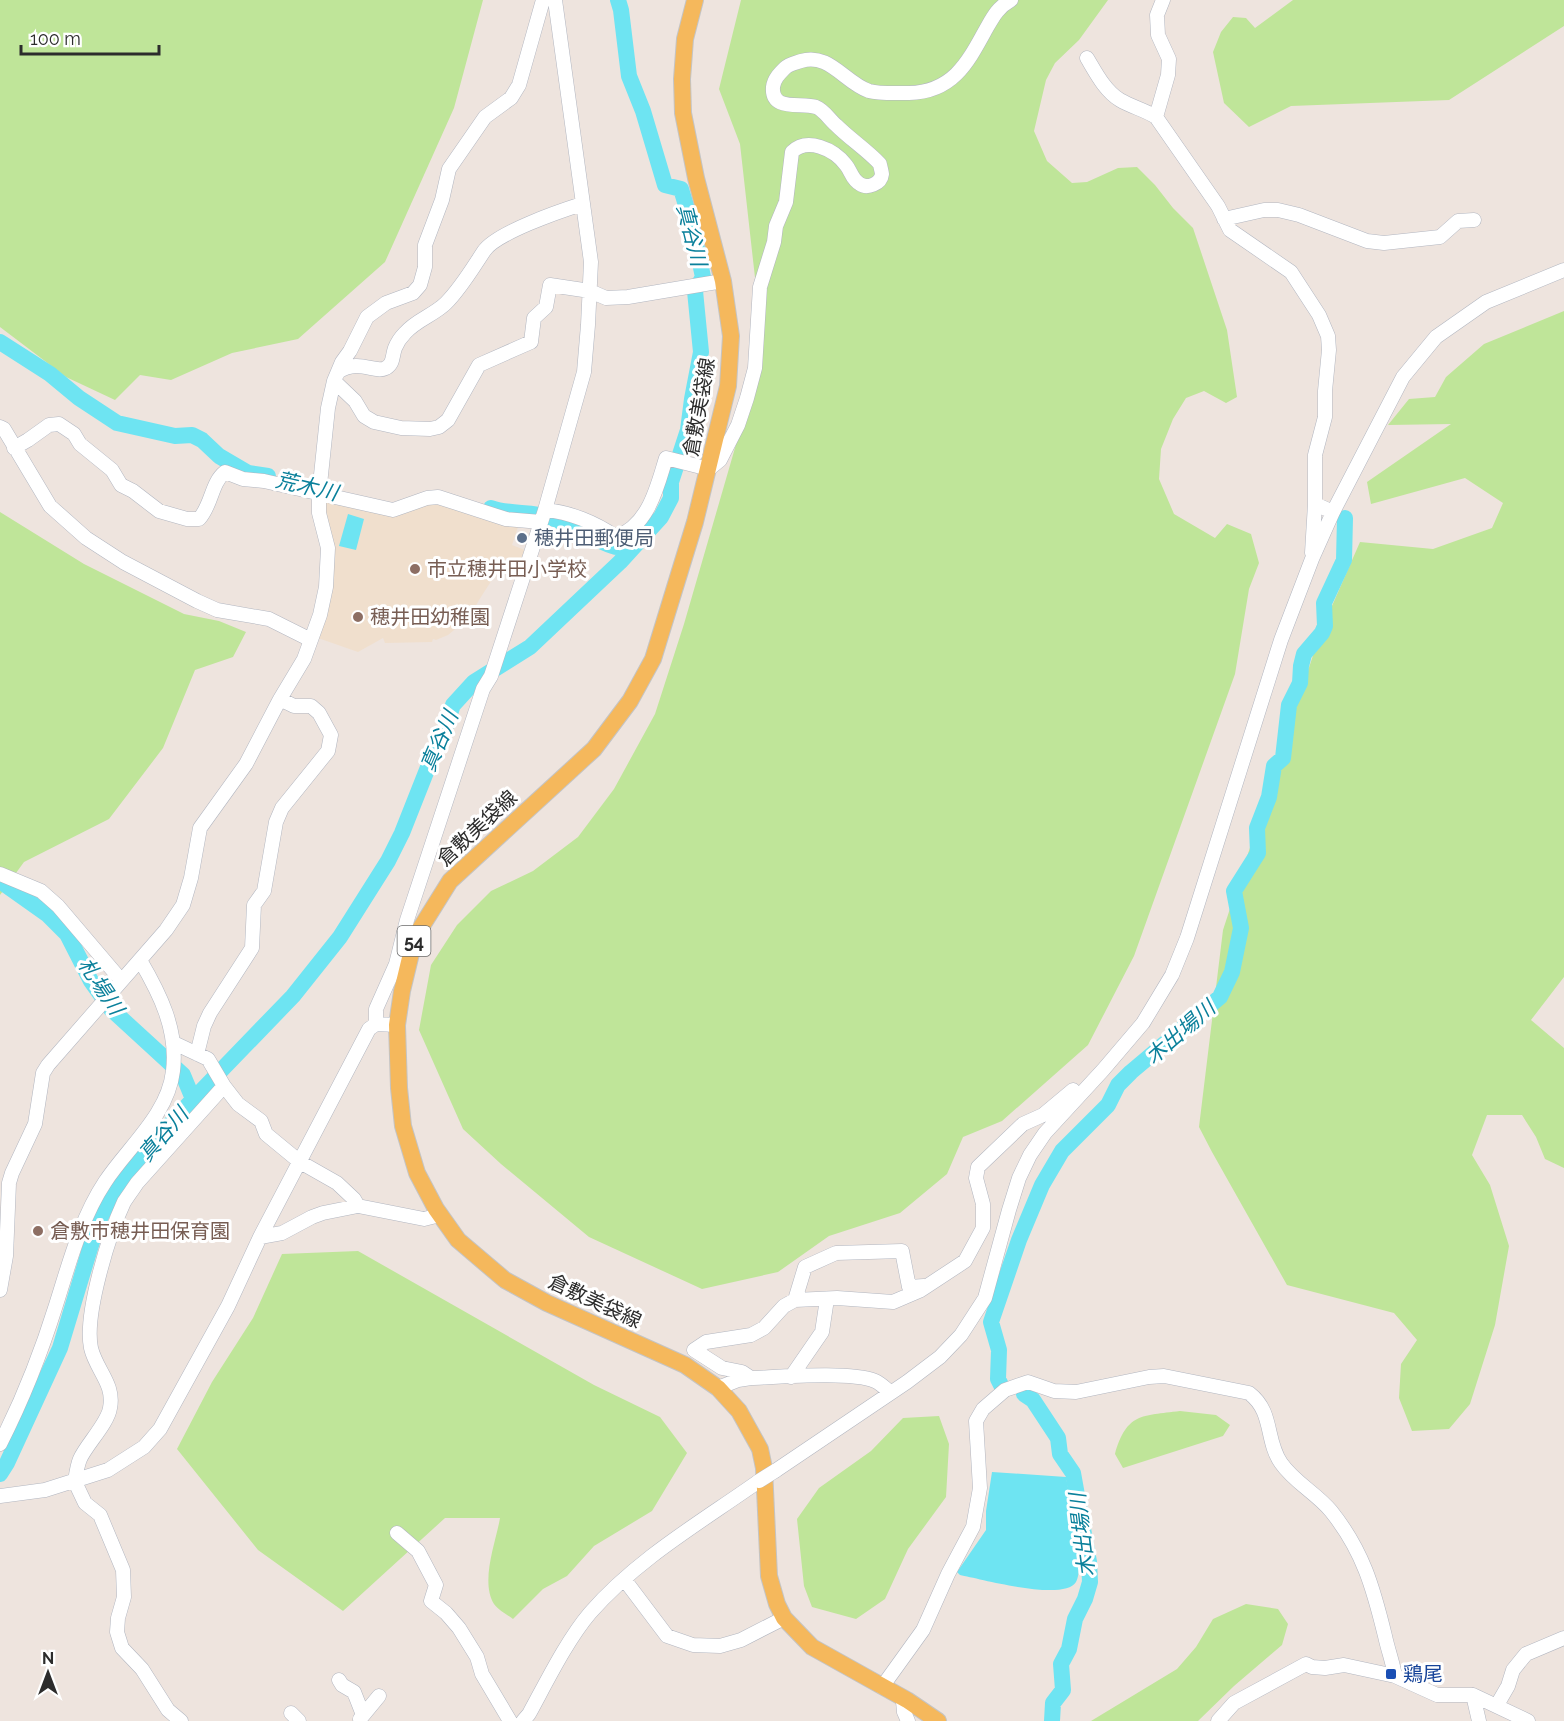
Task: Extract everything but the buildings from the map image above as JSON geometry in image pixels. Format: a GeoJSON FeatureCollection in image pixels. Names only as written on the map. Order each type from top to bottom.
{"type":"FeatureCollection","features":[{"type":"Feature","properties":{"kind":"main road","name":"倉敷美袋線"},"geometry":{"type":"LineString","coordinates":[[695,0],[685,39],[682,79],[683,113],[731,336],[728,386],[703,468],[695,522],[652,659],[635,690],[594,749],[450,881],[415,937],[402,991],[397,1025],[403,1126],[417,1173],[440,1215],[458,1240],[505,1280],[547,1303],[685,1365],[718,1388],[739,1411],[760,1449],[764,1468],[769,1576],[777,1604],[784,1618],[812,1647],[907,1700],[938,1721]]}},
{"type":"Feature","properties":{"kind":"street"},"geometry":{"type":"LineString","coordinates":[[0,1290],[6,1256],[9,1183],[35,1124],[43,1073],[166,930],[183,905],[191,878],[200,828],[246,764],[304,659],[326,588],[328,548],[319,513],[320,490],[328,408],[336,377],[367,317],[386,303],[412,293],[420,285],[425,267],[424,245],[442,200],[448,169],[485,117],[512,98],[519,85],[543,0]]}},
{"type":"Feature","properties":{"kind":"street"},"geometry":{"type":"LineString","coordinates":[[376,1024],[376,1009],[396,964],[407,920],[543,516],[584,372],[591,262],[555,0]]}},
{"type":"Feature","properties":{"kind":"street"},"geometry":{"type":"LineString","coordinates":[[14,448],[49,425],[58,424],[74,434],[88,451],[112,470],[121,485],[133,491],[159,511],[187,519],[199,519],[207,511],[218,478],[225,472],[243,479],[320,490],[393,510],[427,498],[438,497],[506,519],[543,516],[557,511],[576,517],[616,537],[625,534],[644,515],[656,491],[666,458],[703,468],[720,460],[738,424],[755,368],[760,287],[774,242],[776,226],[786,202],[792,152],[798,147],[815,145],[832,153],[846,164],[858,183],[865,186],[873,185],[880,180],[882,173],[880,164],[835,125],[823,111],[816,107],[779,103],[773,91],[777,76],[788,65],[806,59],[815,59],[825,62],[870,91],[912,93],[940,87],[953,78],[971,56],[995,12],[1011,0]]}},
{"type":"Feature","properties":{"kind":"street"},"geometry":{"type":"LineString","coordinates":[[1156,117],[1168,75],[1169,59],[1158,35],[1157,15],[1163,0]]}},
{"type":"Feature","properties":{"kind":"street"},"geometry":{"type":"LineString","coordinates":[[1087,58],[1109,91],[1119,100],[1156,117],[1230,230],[1291,272],[1314,306],[1328,336],[1325,417],[1315,455],[1312,558]]}},
{"type":"Feature","properties":{"kind":"street"},"geometry":{"type":"LineString","coordinates":[[336,377],[348,366],[355,365],[379,370],[386,368],[392,361],[395,347],[405,332],[446,303],[472,271],[484,250],[531,222],[582,204]]}},
{"type":"Feature","properties":{"kind":"street"},"geometry":{"type":"LineString","coordinates":[[1224,219],[1264,210],[1278,210],[1299,215],[1367,241],[1384,243],[1440,237],[1458,221],[1474,220]]}},
{"type":"Feature","properties":{"kind":"street"},"geometry":{"type":"LineString","coordinates":[[524,1721],[589,1614],[624,1578],[759,1481],[940,1357],[961,1335],[985,1298],[1009,1210],[1030,1155],[1045,1133],[1143,1023],[1172,975],[1187,938],[1281,640],[1312,558],[1333,512],[1403,377],[1436,337],[1486,302],[1564,270]]}},
{"type":"Feature","properties":{"kind":"street"},"geometry":{"type":"LineString","coordinates":[[336,377],[364,416],[374,422],[401,428],[439,427],[448,420],[479,365],[531,342],[534,318],[546,307],[550,285],[590,291],[606,298],[628,297],[718,282]]}},
{"type":"Feature","properties":{"kind":"street"},"geometry":{"type":"LineString","coordinates":[[0,427],[4,429],[50,506],[86,538],[123,562],[196,601],[217,610],[269,619],[311,640]]}},
{"type":"Feature","properties":{"kind":"street"},"geometry":{"type":"LineString","coordinates":[[1315,504],[1333,512]]}},
{"type":"Feature","properties":{"kind":"street"},"geometry":{"type":"LineString","coordinates":[[197,1054],[210,1013],[252,948],[254,905],[264,891],[276,822],[282,808],[328,751],[332,735],[319,713],[311,706],[294,706],[280,699]]}},
{"type":"Feature","properties":{"kind":"street"},"geometry":{"type":"LineString","coordinates":[[0,874],[41,891],[58,906],[121,980]]}},
{"type":"Feature","properties":{"kind":"street"},"geometry":{"type":"LineString","coordinates":[[0,1444],[37,1361],[92,1202],[105,1181],[157,1115],[171,1084],[174,1043],[160,996],[140,960]]}},
{"type":"Feature","properties":{"kind":"street"},"geometry":{"type":"LineString","coordinates":[[0,1497],[45,1490],[108,1470],[144,1447],[160,1429],[228,1306],[260,1237],[369,1029],[376,1024],[397,1025]]}},
{"type":"Feature","properties":{"kind":"street"},"geometry":{"type":"LineString","coordinates":[[174,1043],[208,1059],[238,1104],[261,1121],[266,1134],[300,1162],[337,1183],[358,1206]]}},
{"type":"Feature","properties":{"kind":"street"},"geometry":{"type":"LineString","coordinates":[[751,1378],[742,1372],[722,1368],[694,1350],[706,1342],[751,1335],[764,1328],[784,1306],[795,1300],[837,1298],[893,1302],[928,1286],[965,1261],[982,1228],[983,1204],[976,1178],[978,1167],[1023,1124],[1043,1115],[1061,1102],[1099,1065],[1124,1046]]}},
{"type":"Feature","properties":{"kind":"street"},"geometry":{"type":"LineString","coordinates":[[181,1721],[168,1710],[142,1669],[122,1648],[117,1632],[124,1597],[123,1570],[100,1515],[85,1503],[75,1482],[80,1459],[111,1410],[109,1384],[92,1351],[89,1332],[105,1256],[118,1217],[137,1183],[224,1086]]}},
{"type":"Feature","properties":{"kind":"street"},"geometry":{"type":"LineString","coordinates":[[260,1237],[282,1233],[323,1213],[358,1206],[424,1219],[440,1215]]}},
{"type":"Feature","properties":{"kind":"street"},"geometry":{"type":"LineString","coordinates":[[795,1300],[805,1267],[836,1253],[902,1251],[909,1287],[928,1286]]}},
{"type":"Feature","properties":{"kind":"street"},"geometry":{"type":"LineString","coordinates":[[791,1377],[822,1332],[827,1299]]}},
{"type":"Feature","properties":{"kind":"street"},"geometry":{"type":"LineString","coordinates":[[882,1687],[923,1630],[948,1574],[973,1527],[980,1488],[976,1421],[983,1409],[1005,1390],[1028,1382],[1054,1391],[1076,1392],[1164,1376],[1249,1393],[1259,1400],[1265,1412],[1280,1462],[1294,1478],[1320,1498],[1351,1538],[1373,1585],[1395,1676]]}},
{"type":"Feature","properties":{"kind":"street"},"geometry":{"type":"LineString","coordinates":[[718,1388],[738,1380],[751,1378],[864,1378],[876,1381],[890,1392]]}},
{"type":"Feature","properties":{"kind":"street"},"geometry":{"type":"LineString","coordinates":[[397,1533],[418,1551],[436,1585],[432,1601],[459,1628],[477,1657],[482,1674],[506,1719]]}},
{"type":"Feature","properties":{"kind":"street"},"geometry":{"type":"LineString","coordinates":[[624,1578],[668,1636],[693,1645],[720,1646],[741,1640],[757,1634],[784,1618]]}},
{"type":"Feature","properties":{"kind":"street"},"geometry":{"type":"LineString","coordinates":[[1497,1706],[1508,1686],[1513,1670],[1526,1654],[1564,1638]]}},
{"type":"Feature","properties":{"kind":"street"},"geometry":{"type":"LineString","coordinates":[[1218,1721],[1234,1703],[1306,1664],[1325,1668],[1344,1665],[1395,1676],[1437,1695],[1473,1695],[1528,1721]]}},
{"type":"Feature","properties":{"kind":"street"},"geometry":{"type":"LineString","coordinates":[[339,1680],[342,1685],[354,1692],[361,1718]]}},
{"type":"Feature","properties":{"kind":"street"},"geometry":{"type":"LineString","coordinates":[[1473,1695],[1479,1721]]}},
{"type":"Feature","properties":{"kind":"street"},"geometry":{"type":"LineString","coordinates":[[361,1718],[379,1696]]}},
{"type":"Feature","properties":{"kind":"street"},"geometry":{"type":"LineString","coordinates":[[907,1700],[903,1701],[903,1712],[908,1721]]}},
{"type":"Feature","properties":{"kind":"shaded area","name":"市立穂井田小学校"},"geometry":{"type":"Polygon","coordinates":[[[324,501],[370,512],[395,514],[431,502],[519,524],[512,545],[525,550],[520,561],[506,558],[470,617],[448,635],[433,639],[432,642],[385,643],[383,638],[358,652],[318,638],[326,523],[324,501]]]}},
{"type":"Feature","properties":{"kind":"green space"},"geometry":{"type":"Polygon","coordinates":[[[0,0],[483,0],[454,108],[385,262],[298,339],[232,353],[171,380],[140,375],[115,400],[66,377],[0,327],[0,0]]]}},
{"type":"Feature","properties":{"kind":"green space"},"geometry":{"type":"Polygon","coordinates":[[[741,0],[1108,0],[1079,40],[1055,63],[1046,80],[1034,131],[1047,161],[1072,183],[1087,182],[1118,168],[1137,167],[1193,228],[1227,330],[1237,397],[1226,403],[1204,391],[1186,398],[1173,419],[1161,449],[1159,479],[1174,514],[1215,538],[1227,524],[1251,534],[1259,563],[1249,589],[1235,674],[1134,956],[1088,1045],[1002,1121],[963,1137],[947,1174],[900,1213],[829,1236],[778,1272],[702,1289],[589,1237],[501,1164],[463,1129],[419,1030],[431,965],[457,925],[491,891],[533,871],[578,837],[614,789],[655,714],[684,624],[737,441],[762,340],[740,144],[719,89],[741,0]]]}},
{"type":"Feature","properties":{"kind":"green space"},"geometry":{"type":"Polygon","coordinates":[[[1293,0],[1564,0],[1564,26],[1449,100],[1291,106],[1249,127],[1224,103],[1213,52],[1221,32],[1233,17],[1246,18],[1255,28],[1293,0]]]}},
{"type":"Feature","properties":{"kind":"green space"},"geometry":{"type":"Polygon","coordinates":[[[1564,311],[1564,977],[1531,1020],[1564,1048],[1564,1168],[1545,1159],[1536,1137],[1522,1115],[1487,1115],[1472,1155],[1490,1185],[1509,1246],[1495,1325],[1470,1404],[1449,1429],[1412,1431],[1399,1398],[1401,1364],[1417,1340],[1394,1313],[1287,1285],[1199,1127],[1223,930],[1321,631],[1360,542],[1433,549],[1492,528],[1503,503],[1465,478],[1371,504],[1367,482],[1451,424],[1388,425],[1409,399],[1435,397],[1446,377],[1484,344],[1564,311]]]}},
{"type":"Feature","properties":{"kind":"green space"},"geometry":{"type":"Polygon","coordinates":[[[0,512],[84,564],[184,614],[219,621],[246,632],[233,657],[195,670],[163,748],[109,819],[24,862],[0,895],[0,512]]]}},
{"type":"Feature","properties":{"kind":"green space"},"geometry":{"type":"Polygon","coordinates":[[[358,1251],[594,1385],[660,1417],[687,1453],[652,1511],[594,1546],[567,1576],[543,1589],[513,1619],[494,1604],[488,1584],[490,1561],[500,1518],[445,1518],[343,1611],[258,1550],[177,1449],[212,1382],[253,1318],[282,1254],[358,1251]]]}},
{"type":"Feature","properties":{"kind":"green space"},"geometry":{"type":"Polygon","coordinates":[[[1180,1411],[1216,1415],[1230,1425],[1223,1436],[1123,1468],[1115,1454],[1125,1431],[1131,1424],[1145,1416],[1180,1411]]]}},
{"type":"Feature","properties":{"kind":"green space"},"geometry":{"type":"Polygon","coordinates":[[[939,1416],[949,1444],[946,1497],[908,1549],[885,1599],[856,1619],[812,1607],[804,1586],[797,1519],[819,1488],[871,1451],[903,1418],[939,1416]]]}},
{"type":"Feature","properties":{"kind":"green space"},"geometry":{"type":"Polygon","coordinates":[[[1246,1604],[1278,1609],[1288,1624],[1282,1645],[1234,1686],[1198,1721],[1091,1721],[1177,1669],[1196,1647],[1213,1619],[1246,1604]]]}},
{"type":"Feature","properties":{"kind":"water"},"geometry":{"type":"Polygon","coordinates":[[[348,514],[364,519],[356,550],[339,546],[348,514]]]}},
{"type":"Feature","properties":{"kind":"water"},"geometry":{"type":"Polygon","coordinates":[[[992,1472],[1066,1477],[1079,1561],[1076,1582],[1068,1588],[1040,1590],[1021,1588],[960,1575],[957,1572],[986,1530],[986,1511],[992,1472]]]}},
{"type":"Feature","properties":{"kind":"waterway","name":"真谷川"},"geometry":{"type":"LineString","coordinates":[[0,1474],[60,1348],[98,1222],[123,1179],[180,1113],[293,996],[340,937],[388,861],[402,833],[453,705],[474,682],[530,647],[620,562],[661,517],[671,498],[671,482],[688,430],[701,352],[695,291],[703,277],[692,225],[681,189],[665,185],[643,111],[629,76],[618,0]]}},
{"type":"Feature","properties":{"kind":"waterway","name":"荒木川"},"geometry":{"type":"LineString","coordinates":[[0,342],[50,374],[79,398],[117,423],[175,436],[192,435],[202,440],[219,456],[248,473],[268,476]]}},
{"type":"Feature","properties":{"kind":"waterway","name":"荒木川"},"geometry":{"type":"LineString","coordinates":[[491,508],[552,518],[612,546],[625,546],[639,541]]}},
{"type":"Feature","properties":{"kind":"waterway","name":"木出場川"},"geometry":{"type":"LineString","coordinates":[[1002,1387],[998,1379],[999,1350],[991,1322],[1019,1240],[1042,1185],[1062,1151],[1108,1105],[1118,1085],[1220,997],[1232,972],[1241,928],[1234,891],[1258,853],[1257,828],[1269,797],[1274,766],[1283,758],[1289,705],[1300,683],[1304,654],[1322,633],[1325,626],[1324,603],[1344,560],[1345,518]]}},
{"type":"Feature","properties":{"kind":"waterway","name":"札場川"},"geometry":{"type":"LineString","coordinates":[[0,881],[48,915],[67,934],[91,981],[111,1009],[183,1075],[193,1099]]}},
{"type":"Feature","properties":{"kind":"waterway","name":"木出場川"},"geometry":{"type":"LineString","coordinates":[[1024,1394],[1033,1400],[1058,1438],[1060,1454],[1073,1473],[1089,1562],[1090,1582],[1075,1619],[1069,1649],[1061,1664],[1063,1690],[1053,1703],[1052,1721]]}},
{"type":"Feature","properties":{"kind":"place","name":"穂井田郵便局"},"geometry":{"type":"Point","coordinates":[522,538]}},
{"type":"Feature","properties":{"kind":"place","name":"市立穂井田小学校"},"geometry":{"type":"Point","coordinates":[415,569]}},
{"type":"Feature","properties":{"kind":"place","name":"穂井田幼稚園"},"geometry":{"type":"Point","coordinates":[358,617]}},
{"type":"Feature","properties":{"kind":"place","name":"倉敷市穂井田保育園"},"geometry":{"type":"Point","coordinates":[38,1231]}},
{"type":"Feature","properties":{"kind":"place","name":"鶏尾"},"geometry":{"type":"Point","coordinates":[1391,1674]}}]}
